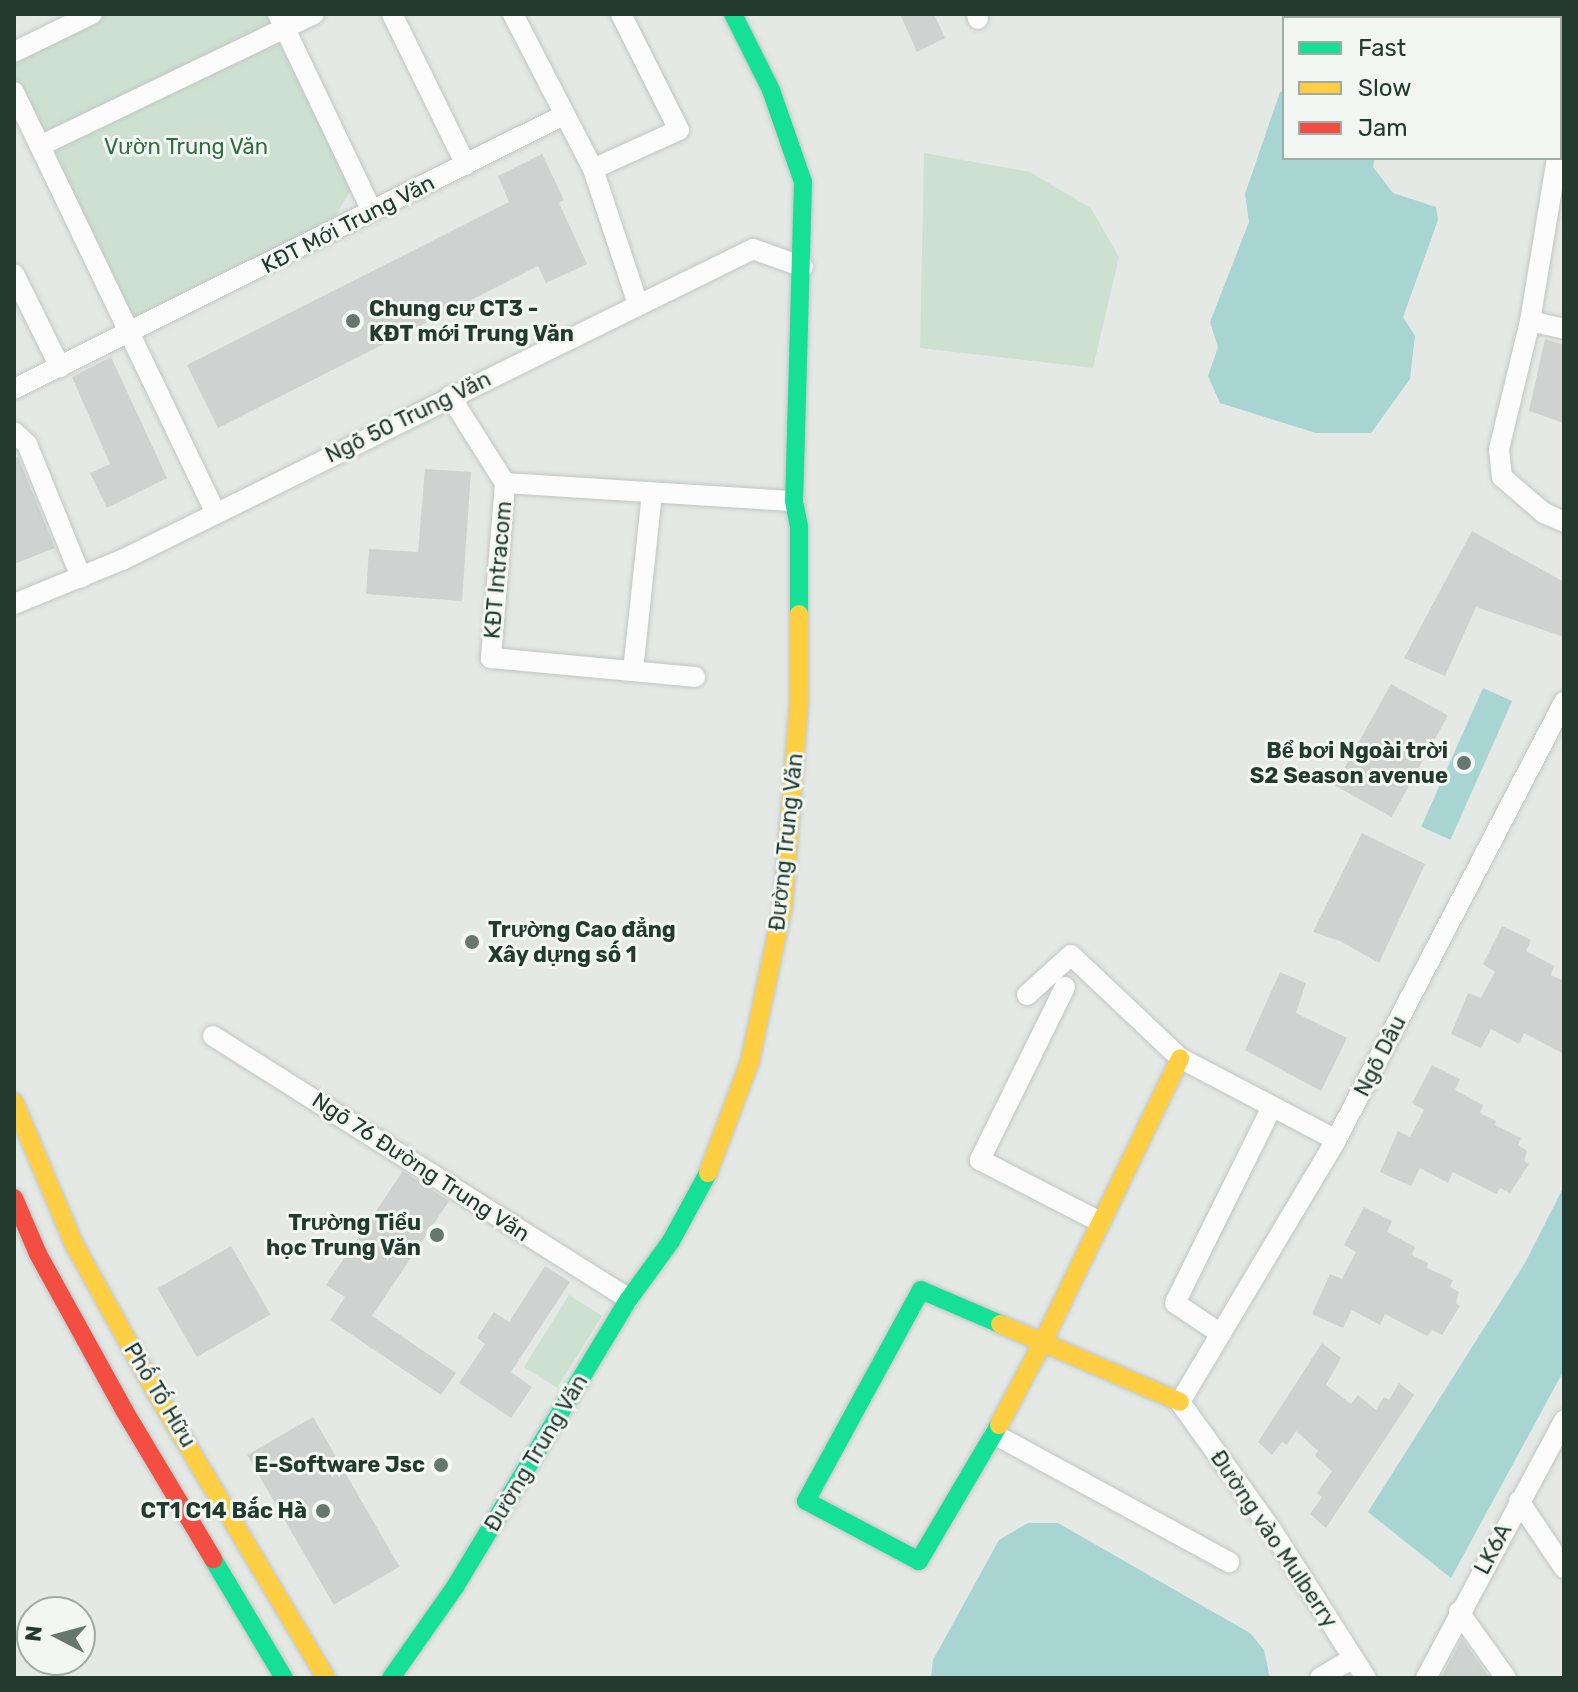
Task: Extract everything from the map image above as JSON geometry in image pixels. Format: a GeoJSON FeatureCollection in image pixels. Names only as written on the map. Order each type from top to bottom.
{"type":"FeatureCollection","features":[{"type":"Feature","properties":{"kind":"street"},"geometry":{"type":"LineString","coordinates":[[14,52],[92,14]]}},
{"type":"Feature","properties":{"kind":"street"},"geometry":{"type":"LineString","coordinates":[[40,146],[281,21],[314,14]]}},
{"type":"Feature","properties":{"kind":"street"},"geometry":{"type":"LineString","coordinates":[[392,14],[466,165]]}},
{"type":"Feature","properties":{"kind":"street"},"geometry":{"type":"LineString","coordinates":[[513,14],[593,169],[638,304]]}},
{"type":"Feature","properties":{"kind":"street"},"geometry":{"type":"LineString","coordinates":[[593,169],[679,130],[621,14]]}},
{"type":"Feature","properties":{"kind":"street","name":"Đường Trung Văn"},"geometry":{"type":"LineString","coordinates":[[391,1678],[455,1587],[629,1299],[671,1241],[703,1187],[750,1061],[765,1000],[783,906],[799,702],[799,527],[794,501],[803,182],[771,90],[733,14]]}},
{"type":"Feature","properties":{"kind":"street"},"geometry":{"type":"LineString","coordinates":[[281,21],[372,211]]}},
{"type":"Feature","properties":{"kind":"street"},"geometry":{"type":"LineString","coordinates":[[14,92],[215,512]]}},
{"type":"Feature","properties":{"kind":"street","name":"KĐT Mới Trung Văn"},"geometry":{"type":"LineString","coordinates":[[14,389],[564,115]]}},
{"type":"Feature","properties":{"kind":"street"},"geometry":{"type":"LineString","coordinates":[[1557,160],[1530,321],[1499,449],[1502,477],[1544,513],[1564,522]]}},
{"type":"Feature","properties":{"kind":"street","name":"Ngõ 50 Trung Văn"},"geometry":{"type":"LineString","coordinates":[[14,604],[122,560],[753,249],[803,267]]}},
{"type":"Feature","properties":{"kind":"street"},"geometry":{"type":"LineString","coordinates":[[14,274],[60,367]]}},
{"type":"Feature","properties":{"kind":"street"},"geometry":{"type":"LineString","coordinates":[[1530,321],[1564,329]]}},
{"type":"Feature","properties":{"kind":"street","name":"KĐT Intracom"},"geometry":{"type":"LineString","coordinates":[[450,396],[505,483],[491,658],[695,677]]}},
{"type":"Feature","properties":{"kind":"street"},"geometry":{"type":"LineString","coordinates":[[14,432],[27,444],[81,577]]}},
{"type":"Feature","properties":{"kind":"street","name":"KĐT Intracom"},"geometry":{"type":"LineString","coordinates":[[505,483],[794,501]]}},
{"type":"Feature","properties":{"kind":"street"},"geometry":{"type":"LineString","coordinates":[[633,671],[652,493]]}},
{"type":"Feature","properties":{"kind":"street","name":"Ngõ Dâu"},"geometry":{"type":"LineString","coordinates":[[1180,1402],[1336,1140],[1564,702]]}},
{"type":"Feature","properties":{"kind":"street"},"geometry":{"type":"LineString","coordinates":[[1027,995],[1071,955],[1180,1058],[1271,1109],[1336,1140]]}},
{"type":"Feature","properties":{"kind":"street"},"geometry":{"type":"LineString","coordinates":[[1065,987],[980,1160],[1100,1222]]}},
{"type":"Feature","properties":{"kind":"street","name":"Ngõ 76 Đường Trung Văn"},"geometry":{"type":"LineString","coordinates":[[213,1036],[629,1299]]}},
{"type":"Feature","properties":{"kind":"street"},"geometry":{"type":"LineString","coordinates":[[1180,1058],[1043,1342],[994,1434],[919,1561],[806,1501],[921,1290],[1043,1342],[1180,1402]]}},
{"type":"Feature","properties":{"kind":"street","name":"Phố Tố Hữu"},"geometry":{"type":"LineString","coordinates":[[14,1102],[19,1130],[74,1244],[155,1391],[326,1678]]}},
{"type":"Feature","properties":{"kind":"street"},"geometry":{"type":"LineString","coordinates":[[1221,1334],[1175,1303],[1271,1109]]}},
{"type":"Feature","properties":{"kind":"street","name":"Phố Tố Hữu"},"geometry":{"type":"LineString","coordinates":[[14,1198],[38,1254],[124,1410],[284,1678]]}},
{"type":"Feature","properties":{"kind":"street"},"geometry":{"type":"LineString","coordinates":[[124,1410],[139,1396],[155,1391]]}},
{"type":"Feature","properties":{"kind":"street","name":"Đường vào Mulberry"},"geometry":{"type":"LineString","coordinates":[[1180,1402],[1273,1532],[1366,1678]]}},
{"type":"Feature","properties":{"kind":"street","name":"LK6A"},"geometry":{"type":"LineString","coordinates":[[1426,1678],[1564,1421]]}},
{"type":"Feature","properties":{"kind":"street"},"geometry":{"type":"LineString","coordinates":[[994,1434],[1229,1562]]}},
{"type":"Feature","properties":{"kind":"street"},"geometry":{"type":"LineString","coordinates":[[1519,1501],[1564,1568]]}},
{"type":"Feature","properties":{"kind":"street"},"geometry":{"type":"LineString","coordinates":[[1459,1612],[1506,1678]]}},
{"type":"Feature","properties":{"kind":"street"},"geometry":{"type":"LineString","coordinates":[[1320,1678],[1353,1658]]}},
{"type":"Feature","properties":{"kind":"green space","name":"Vườn Trung Văn"},"geometry":{"type":"Polygon","coordinates":[[[96,14],[266,14],[351,190],[323,237],[130,331],[14,92],[14,53],[96,14]]]}},
{"type":"Feature","properties":{"kind":"green space"},"geometry":{"type":"Polygon","coordinates":[[[924,153],[1030,172],[1091,208],[1119,257],[1093,368],[920,348],[924,153]]]}},
{"type":"Feature","properties":{"kind":"green space"},"geometry":{"type":"Polygon","coordinates":[[[569,1295],[602,1316],[557,1388],[524,1367],[569,1295]]]}},
{"type":"Feature","properties":{"kind":"water"},"geometry":{"type":"Polygon","coordinates":[[[1280,92],[1282,160],[1375,160],[1373,167],[1393,193],[1436,207],[1438,220],[1403,317],[1415,336],[1410,379],[1371,433],[1316,433],[1220,403],[1208,376],[1218,347],[1210,322],[1249,222],[1245,194],[1280,92]]]}},
{"type":"Feature","properties":{"kind":"water","name":"Bể bơi Ngoài trời S2 Season avenue"},"geometry":{"type":"Polygon","coordinates":[[[1483,688],[1512,701],[1450,840],[1421,827],[1483,688]]]}},
{"type":"Feature","properties":{"kind":"water"},"geometry":{"type":"Polygon","coordinates":[[[1564,1186],[1564,1370],[1451,1578],[1368,1512],[1525,1263],[1564,1186]]]}},
{"type":"Feature","properties":{"kind":"water"},"geometry":{"type":"Polygon","coordinates":[[[1028,1523],[1058,1523],[1250,1633],[1264,1650],[1270,1678],[931,1678],[933,1660],[999,1540],[1028,1523]]]}},
{"type":"Feature","properties":{"kind":"building"},"geometry":{"type":"Polygon","coordinates":[[[900,14],[934,14],[945,38],[917,52],[900,14]]]}},
{"type":"Feature","properties":{"kind":"building","name":"Chung cư CT3 - KĐT mới Trung Văn"},"geometry":{"type":"Polygon","coordinates":[[[542,154],[564,200],[559,203],[587,264],[546,283],[538,266],[218,428],[187,365],[509,202],[498,176],[542,154]]]}},
{"type":"Feature","properties":{"kind":"building"},"geometry":{"type":"Polygon","coordinates":[[[1545,339],[1564,345],[1564,423],[1529,411],[1545,339]]]}},
{"type":"Feature","properties":{"kind":"building"},"geometry":{"type":"Polygon","coordinates":[[[111,357],[167,478],[107,508],[90,473],[110,464],[72,377],[111,357]]]}},
{"type":"Feature","properties":{"kind":"building"},"geometry":{"type":"Polygon","coordinates":[[[18,457],[55,548],[14,564],[14,459],[18,457]]]}},
{"type":"Feature","properties":{"kind":"building"},"geometry":{"type":"Polygon","coordinates":[[[425,469],[471,472],[462,601],[366,594],[369,549],[418,552],[425,469]]]}},
{"type":"Feature","properties":{"kind":"building"},"geometry":{"type":"Polygon","coordinates":[[[1472,531],[1564,582],[1564,637],[1476,607],[1445,676],[1404,658],[1472,531]]]}},
{"type":"Feature","properties":{"kind":"building"},"geometry":{"type":"Polygon","coordinates":[[[1391,684],[1448,716],[1392,817],[1335,785],[1391,684]]]}},
{"type":"Feature","properties":{"kind":"building"},"geometry":{"type":"Polygon","coordinates":[[[1362,833],[1425,864],[1379,963],[1340,941],[1313,932],[1362,833]]]}},
{"type":"Feature","properties":{"kind":"building"},"geometry":{"type":"Polygon","coordinates":[[[1502,926],[1531,940],[1526,951],[1554,966],[1551,975],[1564,981],[1564,1054],[1524,1033],[1519,1044],[1491,1029],[1481,1048],[1451,1034],[1468,993],[1481,998],[1495,972],[1483,964],[1502,926]]]}},
{"type":"Feature","properties":{"kind":"building"},"geometry":{"type":"Polygon","coordinates":[[[1280,972],[1306,983],[1296,1013],[1347,1038],[1321,1091],[1245,1050],[1280,972]]]}},
{"type":"Feature","properties":{"kind":"building"},"geometry":{"type":"Polygon","coordinates":[[[1432,1065],[1460,1079],[1455,1090],[1483,1105],[1480,1113],[1496,1121],[1495,1125],[1521,1138],[1518,1145],[1527,1151],[1524,1161],[1529,1164],[1510,1193],[1500,1188],[1496,1194],[1453,1172],[1448,1183],[1420,1168],[1411,1186],[1380,1172],[1398,1131],[1410,1137],[1424,1110],[1412,1103],[1432,1065]]]}},
{"type":"Feature","properties":{"kind":"building"},"geometry":{"type":"Polygon","coordinates":[[[403,1171],[449,1201],[372,1316],[456,1373],[441,1395],[330,1320],[345,1297],[326,1285],[403,1171]]]}},
{"type":"Feature","properties":{"kind":"building"},"geometry":{"type":"Polygon","coordinates":[[[1364,1207],[1392,1221],[1387,1232],[1415,1247],[1412,1255],[1428,1263],[1427,1268],[1453,1280],[1450,1287],[1459,1292],[1456,1303],[1460,1306],[1442,1335],[1432,1330],[1427,1336],[1385,1314],[1380,1325],[1352,1310],[1343,1328],[1312,1314],[1330,1274],[1342,1279],[1356,1252],[1344,1245],[1364,1207]]]}},
{"type":"Feature","properties":{"kind":"building"},"geometry":{"type":"Polygon","coordinates":[[[231,1246],[270,1314],[197,1357],[157,1288],[231,1246]]]}},
{"type":"Feature","properties":{"kind":"building"},"geometry":{"type":"Polygon","coordinates":[[[545,1266],[570,1282],[511,1372],[532,1387],[511,1418],[459,1383],[485,1344],[477,1338],[494,1312],[509,1322],[545,1266]]]}},
{"type":"Feature","properties":{"kind":"building"},"geometry":{"type":"Polygon","coordinates":[[[1322,1343],[1341,1358],[1326,1385],[1351,1404],[1358,1395],[1376,1410],[1384,1397],[1389,1400],[1399,1383],[1414,1395],[1326,1528],[1310,1514],[1322,1497],[1317,1493],[1332,1471],[1315,1456],[1318,1451],[1296,1431],[1287,1445],[1282,1442],[1272,1455],[1258,1442],[1322,1343]]]}},
{"type":"Feature","properties":{"kind":"building","name":"CT1 C14 Bắc Hà"},"geometry":{"type":"Polygon","coordinates":[[[313,1417],[400,1567],[334,1605],[247,1455],[313,1417]]]}},
{"type":"Feature","properties":{"kind":"building"},"geometry":{"type":"Polygon","coordinates":[[[1462,1639],[1490,1678],[1441,1678],[1462,1639]]]}},
{"type":"Feature","properties":{"kind":"traffic: fast"},"geometry":{"type":"LineString","coordinates":[[733,14],[771,90],[803,182],[794,501],[799,527],[799,614]]}},
{"type":"Feature","properties":{"kind":"traffic: fast"},"geometry":{"type":"LineString","coordinates":[[391,1678],[455,1587],[629,1299],[671,1241],[708,1173]]}},
{"type":"Feature","properties":{"kind":"traffic: fast"},"geometry":{"type":"LineString","coordinates":[[999,1425],[919,1561],[806,1501],[921,1290],[1000,1324]]}},
{"type":"Feature","properties":{"kind":"traffic: fast"},"geometry":{"type":"LineString","coordinates":[[213,1559],[284,1678]]}},
{"type":"Feature","properties":{"kind":"traffic: slow"},"geometry":{"type":"LineString","coordinates":[[708,1173],[750,1061],[783,906],[799,702],[799,614]]}},
{"type":"Feature","properties":{"kind":"traffic: slow"},"geometry":{"type":"LineString","coordinates":[[999,1425],[1043,1342],[1180,1058]]}},
{"type":"Feature","properties":{"kind":"traffic: slow"},"geometry":{"type":"LineString","coordinates":[[14,1102],[74,1244],[155,1391],[326,1678]]}},
{"type":"Feature","properties":{"kind":"traffic: slow"},"geometry":{"type":"LineString","coordinates":[[1000,1324],[1180,1402]]}},
{"type":"Feature","properties":{"kind":"traffic: jam"},"geometry":{"type":"LineString","coordinates":[[14,1198],[38,1254],[124,1410],[213,1559]]}},
{"type":"Feature","properties":{"kind":"place","name":"Chung cư CT3 - KĐT mới Trung Văn"},"geometry":{"type":"Point","coordinates":[353,321]}},
{"type":"Feature","properties":{"kind":"place","name":"Bể bơi Ngoài trời S2 Season avenue"},"geometry":{"type":"Point","coordinates":[1464,763]}},
{"type":"Feature","properties":{"kind":"place","name":"Trường Cao đẳng Xây dựng số 1"},"geometry":{"type":"Point","coordinates":[472,942]}},
{"type":"Feature","properties":{"kind":"place","name":"Trường Tiểu học Trung Văn"},"geometry":{"type":"Point","coordinates":[437,1235]}},
{"type":"Feature","properties":{"kind":"place","name":"E-Software Jsc"},"geometry":{"type":"Point","coordinates":[441,1465]}},
{"type":"Feature","properties":{"kind":"place","name":"CT1 C14 Bắc Hà"},"geometry":{"type":"Point","coordinates":[323,1511]}}]}
